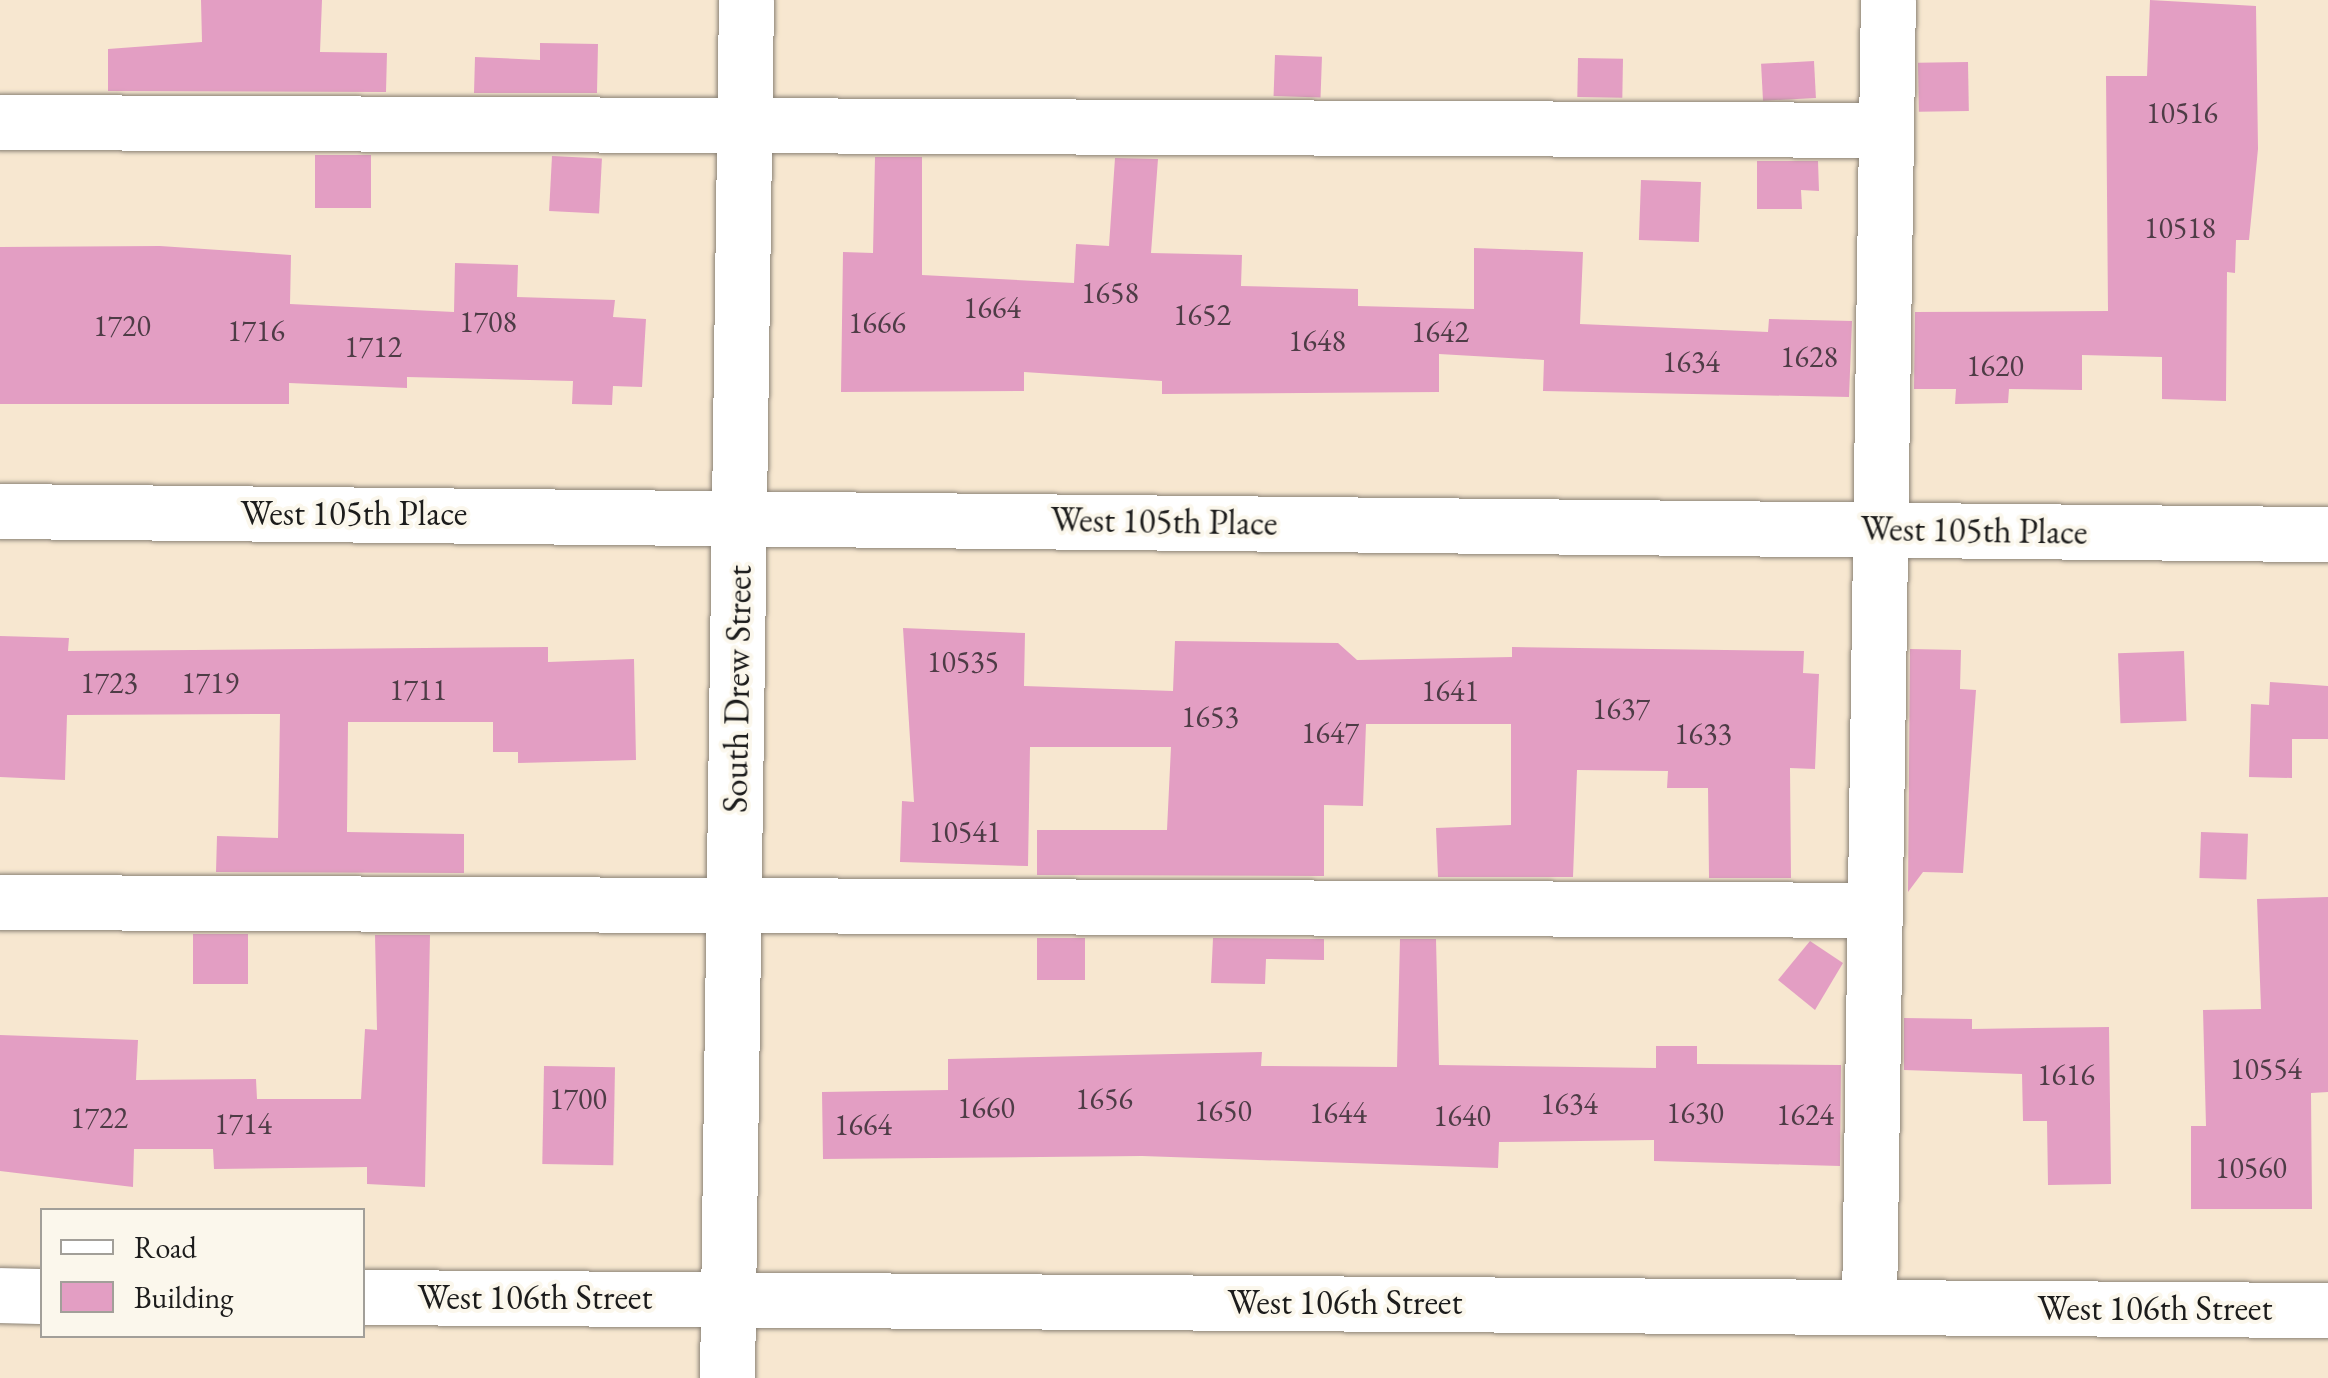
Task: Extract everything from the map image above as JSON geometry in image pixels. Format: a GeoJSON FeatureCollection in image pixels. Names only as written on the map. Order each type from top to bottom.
{"type":"FeatureCollection","features":[{"type":"Feature","properties":{"kind":"street","name":"South Drew Street"},"geometry":{"type":"LineString","coordinates":[[727,1378],[746,0]]}},
{"type":"Feature","properties":{"kind":"street"},"geometry":{"type":"LineString","coordinates":[[1869,1306],[1888,0]]}},
{"type":"Feature","properties":{"kind":"street"},"geometry":{"type":"LineString","coordinates":[[0,122],[1886,130]]}},
{"type":"Feature","properties":{"kind":"street","name":"West 105th Place"},"geometry":{"type":"LineString","coordinates":[[0,511],[2328,534]]}},
{"type":"Feature","properties":{"kind":"street"},"geometry":{"type":"LineString","coordinates":[[0,902],[1874,910]]}},
{"type":"Feature","properties":{"kind":"street"},"geometry":{"type":"LineString","coordinates":[[0,1296],[40,1296]]}},
{"type":"Feature","properties":{"kind":"street","name":"West 106th Street"},"geometry":{"type":"LineString","coordinates":[[365,1296],[2328,1310]]}},
{"type":"Feature","properties":{"kind":"building"},"geometry":{"type":"Polygon","coordinates":[[[201,0],[322,0],[320,52],[387,53],[386,92],[108,91],[108,49],[202,42],[201,0]]]}},
{"type":"Feature","properties":{"kind":"building"},"geometry":{"type":"Polygon","coordinates":[[[2150,0],[2256,6],[2258,149],[2249,240],[2236,240],[2235,273],[2227,272],[2226,401],[2162,399],[2162,357],[2082,355],[2082,390],[2009,389],[2008,403],[1955,404],[1956,389],[1914,389],[1915,312],[2108,311],[2106,76],[2147,76],[2150,0]]]}},
{"type":"Feature","properties":{"kind":"building"},"geometry":{"type":"Polygon","coordinates":[[[540,43],[598,44],[597,93],[474,93],[475,57],[540,60],[540,43]]]}},
{"type":"Feature","properties":{"kind":"building"},"geometry":{"type":"Polygon","coordinates":[[[1275,55],[1322,57],[1321,98],[1274,96],[1275,55]]]}},
{"type":"Feature","properties":{"kind":"building"},"geometry":{"type":"Polygon","coordinates":[[[1578,58],[1623,59],[1622,98],[1577,97],[1578,58]]]}},
{"type":"Feature","properties":{"kind":"building"},"geometry":{"type":"Polygon","coordinates":[[[1814,61],[1816,98],[1763,101],[1761,64],[1814,61]]]}},
{"type":"Feature","properties":{"kind":"building"},"geometry":{"type":"Polygon","coordinates":[[[1968,62],[1969,111],[1919,112],[1918,63],[1968,62]]]}},
{"type":"Feature","properties":{"kind":"building"},"geometry":{"type":"Polygon","coordinates":[[[315,155],[371,155],[371,208],[315,208],[315,155]]]}},
{"type":"Feature","properties":{"kind":"building"},"geometry":{"type":"Polygon","coordinates":[[[552,156],[602,159],[599,214],[549,211],[552,156]]]}},
{"type":"Feature","properties":{"kind":"building"},"geometry":{"type":"Polygon","coordinates":[[[875,157],[922,157],[922,275],[1074,283],[1076,244],[1109,246],[1115,158],[1158,159],[1151,253],[1242,255],[1241,286],[1358,289],[1358,306],[1474,309],[1474,248],[1583,252],[1580,324],[1768,332],[1769,319],[1852,321],[1849,397],[1543,391],[1544,360],[1439,354],[1439,392],[1162,394],[1162,381],[1024,372],[1024,391],[841,392],[843,252],[873,253],[875,157]]]}},
{"type":"Feature","properties":{"kind":"building"},"geometry":{"type":"Polygon","coordinates":[[[1757,161],[1818,161],[1819,191],[1801,190],[1802,209],[1757,209],[1757,161]]]}},
{"type":"Feature","properties":{"kind":"building"},"geometry":{"type":"Polygon","coordinates":[[[1641,180],[1701,182],[1699,242],[1639,240],[1641,180]]]}},
{"type":"Feature","properties":{"kind":"building"},"geometry":{"type":"Polygon","coordinates":[[[160,246],[291,255],[290,304],[454,312],[455,263],[518,265],[517,297],[615,300],[613,317],[646,319],[642,387],[613,386],[612,405],[572,404],[573,381],[407,377],[407,388],[289,383],[289,404],[0,404],[0,247],[160,246]]]}},
{"type":"Feature","properties":{"kind":"building"},"geometry":{"type":"Polygon","coordinates":[[[903,628],[1025,633],[1024,686],[1173,691],[1175,641],[1338,643],[1357,660],[1512,657],[1512,647],[1804,651],[1803,673],[1819,674],[1815,769],[1790,768],[1791,878],[1709,878],[1708,788],[1667,788],[1668,771],[1577,770],[1573,877],[1438,877],[1436,828],[1511,825],[1511,724],[1366,724],[1363,806],[1324,805],[1324,876],[1037,875],[1037,830],[1167,830],[1171,747],[1030,747],[1028,866],[900,862],[902,801],[914,802],[903,628]]]}},
{"type":"Feature","properties":{"kind":"building"},"geometry":{"type":"Polygon","coordinates":[[[0,636],[69,638],[68,651],[548,647],[548,662],[634,659],[636,760],[518,763],[518,752],[493,752],[493,722],[348,722],[347,832],[464,834],[464,873],[216,872],[217,836],[278,838],[280,714],[67,715],[65,780],[0,777],[0,636]]]}},
{"type":"Feature","properties":{"kind":"building"},"geometry":{"type":"Polygon","coordinates":[[[1910,649],[1961,650],[1960,689],[1976,690],[1963,873],[1923,872],[1908,892],[1910,649]]]}},
{"type":"Feature","properties":{"kind":"building"},"geometry":{"type":"Polygon","coordinates":[[[2184,651],[2186,721],[2120,723],[2118,653],[2184,651]]]}},
{"type":"Feature","properties":{"kind":"building"},"geometry":{"type":"Polygon","coordinates":[[[2270,682],[2328,686],[2328,739],[2292,739],[2292,778],[2249,777],[2251,704],[2269,705],[2270,682]]]}},
{"type":"Feature","properties":{"kind":"building"},"geometry":{"type":"Polygon","coordinates":[[[2201,832],[2248,834],[2246,880],[2199,878],[2201,832]]]}},
{"type":"Feature","properties":{"kind":"building"},"geometry":{"type":"Polygon","coordinates":[[[2328,897],[2328,1092],[2311,1093],[2312,1209],[2191,1209],[2191,1126],[2206,1126],[2203,1010],[2261,1009],[2257,899],[2328,897]]]}},
{"type":"Feature","properties":{"kind":"building"},"geometry":{"type":"Polygon","coordinates":[[[193,934],[248,934],[248,984],[193,984],[193,934]]]}},
{"type":"Feature","properties":{"kind":"building"},"geometry":{"type":"Polygon","coordinates":[[[375,935],[430,935],[425,1187],[367,1184],[367,1167],[214,1169],[213,1149],[134,1149],[133,1187],[0,1171],[0,1035],[138,1040],[136,1080],[256,1079],[257,1099],[361,1099],[365,1029],[377,1030],[375,935]]]}},
{"type":"Feature","properties":{"kind":"building"},"geometry":{"type":"Polygon","coordinates":[[[1037,938],[1085,938],[1085,980],[1037,980],[1037,938]]]}},
{"type":"Feature","properties":{"kind":"building"},"geometry":{"type":"Polygon","coordinates":[[[1213,938],[1324,939],[1324,960],[1266,959],[1265,984],[1211,983],[1213,938]]]}},
{"type":"Feature","properties":{"kind":"building"},"geometry":{"type":"Polygon","coordinates":[[[1400,939],[1436,939],[1439,1065],[1656,1068],[1656,1046],[1697,1046],[1697,1064],[1841,1065],[1840,1166],[1654,1161],[1654,1140],[1499,1142],[1498,1168],[1142,1156],[823,1159],[822,1092],[948,1090],[948,1059],[1262,1052],[1261,1066],[1397,1067],[1400,939]]]}},
{"type":"Feature","properties":{"kind":"building"},"geometry":{"type":"Polygon","coordinates":[[[1810,941],[1843,963],[1815,1010],[1778,980],[1810,941]]]}},
{"type":"Feature","properties":{"kind":"building"},"geometry":{"type":"Polygon","coordinates":[[[1904,1018],[1972,1019],[1972,1029],[2109,1027],[2111,1184],[2048,1185],[2047,1121],[2023,1121],[2022,1074],[1904,1070],[1904,1018]]]}},
{"type":"Feature","properties":{"kind":"building"},"geometry":{"type":"Polygon","coordinates":[[[544,1066],[615,1067],[613,1165],[542,1164],[544,1066]]]}}]}
